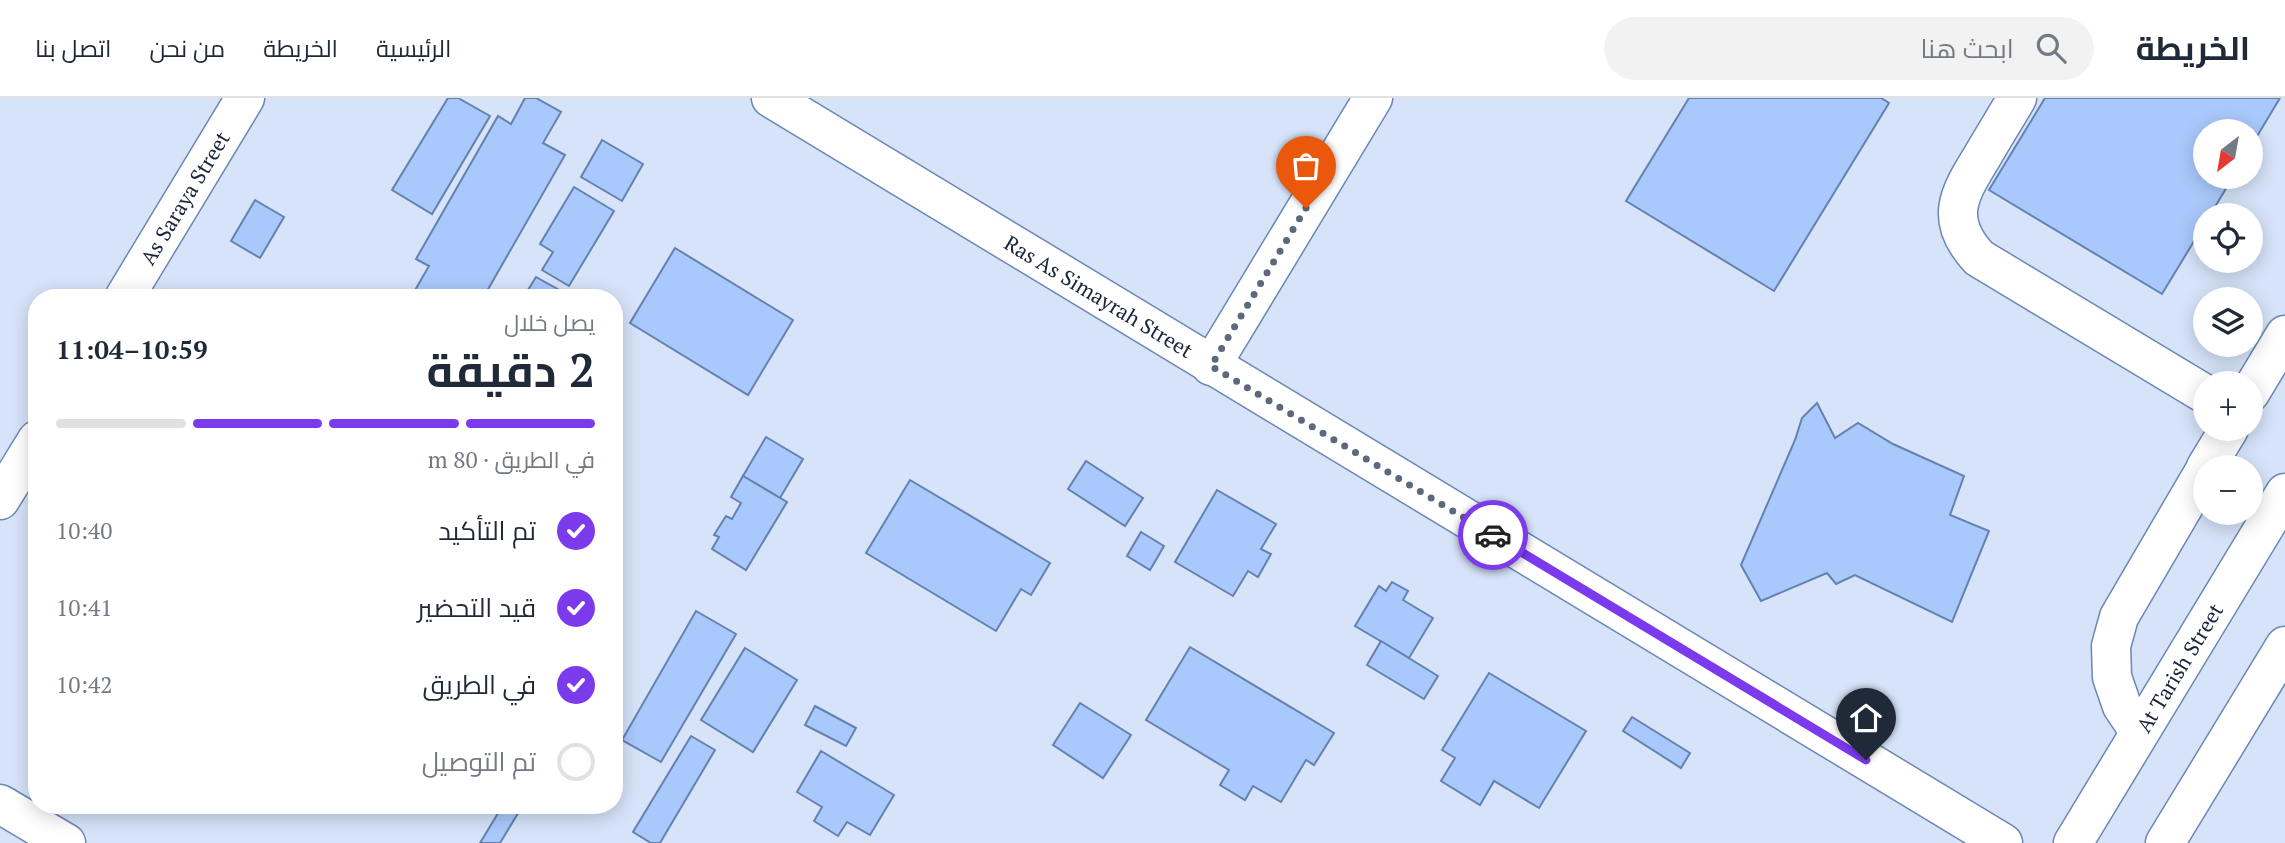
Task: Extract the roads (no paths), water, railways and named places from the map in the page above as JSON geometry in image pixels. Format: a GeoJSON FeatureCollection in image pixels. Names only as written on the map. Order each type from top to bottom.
{"type":"FeatureCollection","features":[{"type":"Feature","properties":{"kind":"street","name":"As Saraya Street"},"geometry":{"type":"LineString","coordinates":[[129,289],[245,98]]}},
{"type":"Feature","properties":{"kind":"street","name":"Ras As Simayrah Street"},"geometry":{"type":"LineString","coordinates":[[771,98],[2003,843]]}},
{"type":"Feature","properties":{"kind":"street"},"geometry":{"type":"LineString","coordinates":[[1211,366],[1373,98]]}},
{"type":"Feature","properties":{"kind":"street"},"geometry":{"type":"LineString","coordinates":[[2017,98],[1962,189],[1958,219],[1969,247],[1979,258],[2193,387]]}},
{"type":"Feature","properties":{"kind":"street"},"geometry":{"type":"LineString","coordinates":[[2263,371],[2285,335]]}},
{"type":"Feature","properties":{"kind":"street"},"geometry":{"type":"LineString","coordinates":[[0,500],[28,455]]}},
{"type":"Feature","properties":{"kind":"street"},"geometry":{"type":"LineString","coordinates":[[2139,731],[2122,706],[2112,677],[2111,646],[2124,608],[2193,490]]}},
{"type":"Feature","properties":{"kind":"street","name":"At Tarish Street"},"geometry":{"type":"LineString","coordinates":[[2073,843],[2285,493]]}},
{"type":"Feature","properties":{"kind":"street"},"geometry":{"type":"LineString","coordinates":[[2165,843],[2285,646]]}},
{"type":"Feature","properties":{"kind":"street"},"geometry":{"type":"LineString","coordinates":[[1,808],[66,843]]}}]}
